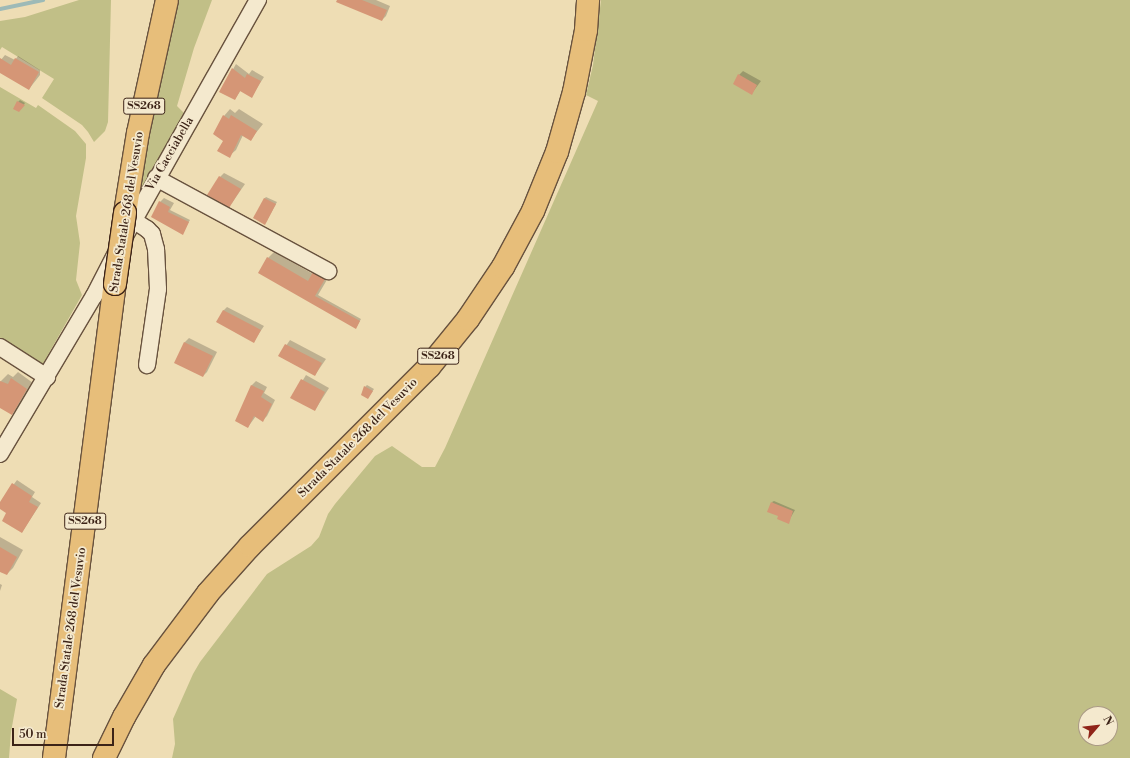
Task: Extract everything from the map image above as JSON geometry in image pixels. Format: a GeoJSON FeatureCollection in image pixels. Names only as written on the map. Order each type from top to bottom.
{"type":"FeatureCollection","features":[{"type":"Feature","properties":{"kind":"highway","name":"Strada Statale 268 del Vesuvio"},"geometry":{"type":"LineString","coordinates":[[54,758],[115,284],[129,217],[138,133],[166,0]]}},
{"type":"Feature","properties":{"kind":"highway","name":"Strada Statale 268 del Vesuvio"},"geometry":{"type":"LineString","coordinates":[[104,758],[124,717],[170,643],[208,593],[250,546],[429,367],[468,319],[503,267],[533,211],[557,152],[574,92],[586,30],[588,0]]}},
{"type":"Feature","properties":{"kind":"street","name":"Via Cacciabella"},"geometry":{"type":"LineString","coordinates":[[0,454],[94,296],[129,217],[156,178],[258,0]]}},
{"type":"Feature","properties":{"kind":"street"},"geometry":{"type":"LineString","coordinates":[[156,178],[328,272]]}},
{"type":"Feature","properties":{"kind":"street"},"geometry":{"type":"LineString","coordinates":[[129,217],[148,229],[155,242],[156,249],[158,289],[146,365]]}},
{"type":"Feature","properties":{"kind":"street"},"geometry":{"type":"LineString","coordinates":[[0,347],[47,377]]}},
{"type":"Feature","properties":{"kind":"shaded area"},"geometry":{"type":"Polygon","coordinates":[[[79,0],[111,0],[108,122],[105,131],[94,142],[82,125],[42,98],[54,79],[2,47],[0,50],[0,21],[25,17],[79,0]]]}},
{"type":"Feature","properties":{"kind":"shaded area"},"geometry":{"type":"Polygon","coordinates":[[[177,0],[212,0],[194,48],[177,106],[186,115],[135,210],[147,141],[177,0]]]}},
{"type":"Feature","properties":{"kind":"shaded area"},"geometry":{"type":"Polygon","coordinates":[[[601,0],[1130,0],[1130,758],[172,758],[175,744],[173,719],[193,674],[200,662],[267,574],[311,546],[319,537],[328,514],[335,504],[375,456],[392,446],[422,467],[435,467],[445,448],[598,101],[586,95],[593,65],[601,0]]]}},
{"type":"Feature","properties":{"kind":"shaded area"},"geometry":{"type":"Polygon","coordinates":[[[0,87],[36,108],[38,105],[75,131],[86,144],[86,158],[76,216],[80,243],[76,280],[82,295],[41,367],[0,341],[0,87]]]}},
{"type":"Feature","properties":{"kind":"shaded area"},"geometry":{"type":"Polygon","coordinates":[[[0,689],[17,699],[11,732],[9,758],[0,758],[0,689]]]}},
{"type":"Feature","properties":{"kind":"building"},"geometry":{"type":"Polygon","coordinates":[[[337,0],[362,0],[387,10],[382,21],[336,2],[337,0]]]}},
{"type":"Feature","properties":{"kind":"building"},"geometry":{"type":"Polygon","coordinates":[[[0,58],[11,65],[15,58],[39,72],[29,90],[0,73],[0,58]]]}},
{"type":"Feature","properties":{"kind":"building"},"geometry":{"type":"Polygon","coordinates":[[[232,68],[245,78],[247,74],[261,81],[252,98],[240,91],[235,100],[219,92],[232,68]]]}},
{"type":"Feature","properties":{"kind":"building"},"geometry":{"type":"Polygon","coordinates":[[[738,74],[757,85],[752,95],[733,84],[738,74]]]}},
{"type":"Feature","properties":{"kind":"building"},"geometry":{"type":"Polygon","coordinates":[[[17,101],[25,105],[19,112],[13,109],[17,101]]]}},
{"type":"Feature","properties":{"kind":"building"},"geometry":{"type":"Polygon","coordinates":[[[223,115],[229,119],[231,115],[257,131],[251,141],[241,135],[230,158],[217,151],[223,141],[213,134],[223,115]]]}},
{"type":"Feature","properties":{"kind":"building"},"geometry":{"type":"Polygon","coordinates":[[[219,176],[241,189],[229,208],[207,195],[219,176]]]}},
{"type":"Feature","properties":{"kind":"building"},"geometry":{"type":"Polygon","coordinates":[[[264,198],[276,204],[265,225],[253,218],[264,198]]]}},
{"type":"Feature","properties":{"kind":"building"},"geometry":{"type":"Polygon","coordinates":[[[159,201],[170,207],[168,212],[189,222],[183,235],[151,217],[159,201]]]}},
{"type":"Feature","properties":{"kind":"building"},"geometry":{"type":"Polygon","coordinates":[[[267,257],[308,281],[313,272],[325,279],[315,296],[360,321],[356,329],[258,273],[267,257]]]}},
{"type":"Feature","properties":{"kind":"building"},"geometry":{"type":"Polygon","coordinates":[[[223,310],[261,330],[254,343],[216,322],[223,310]]]}},
{"type":"Feature","properties":{"kind":"building"},"geometry":{"type":"Polygon","coordinates":[[[184,342],[213,356],[203,377],[174,363],[184,342]]]}},
{"type":"Feature","properties":{"kind":"building"},"geometry":{"type":"Polygon","coordinates":[[[285,344],[322,363],[315,376],[278,356],[285,344]]]}},
{"type":"Feature","properties":{"kind":"building"},"geometry":{"type":"Polygon","coordinates":[[[11,378],[27,389],[12,415],[0,408],[0,381],[8,384],[11,378]]]}},
{"type":"Feature","properties":{"kind":"building"},"geometry":{"type":"Polygon","coordinates":[[[301,379],[325,392],[315,411],[290,398],[301,379]]]}},
{"type":"Feature","properties":{"kind":"building"},"geometry":{"type":"Polygon","coordinates":[[[251,385],[264,391],[261,397],[272,404],[263,422],[254,416],[248,428],[235,421],[251,385]]]}},
{"type":"Feature","properties":{"kind":"building"},"geometry":{"type":"Polygon","coordinates":[[[364,386],[373,391],[368,399],[361,395],[364,386]]]}},
{"type":"Feature","properties":{"kind":"building"},"geometry":{"type":"Polygon","coordinates":[[[12,483],[32,496],[29,502],[38,507],[22,533],[2,521],[6,513],[0,509],[0,502],[12,483]]]}},
{"type":"Feature","properties":{"kind":"building"},"geometry":{"type":"Polygon","coordinates":[[[771,502],[793,511],[789,524],[777,519],[778,516],[767,512],[771,502]]]}},
{"type":"Feature","properties":{"kind":"building"},"geometry":{"type":"Polygon","coordinates":[[[0,547],[17,557],[7,575],[0,572],[0,547]]]}},
{"type":"Feature","properties":{"kind":"waterway"},"geometry":{"type":"LineString","coordinates":[[0,9],[43,0]]}}]}
